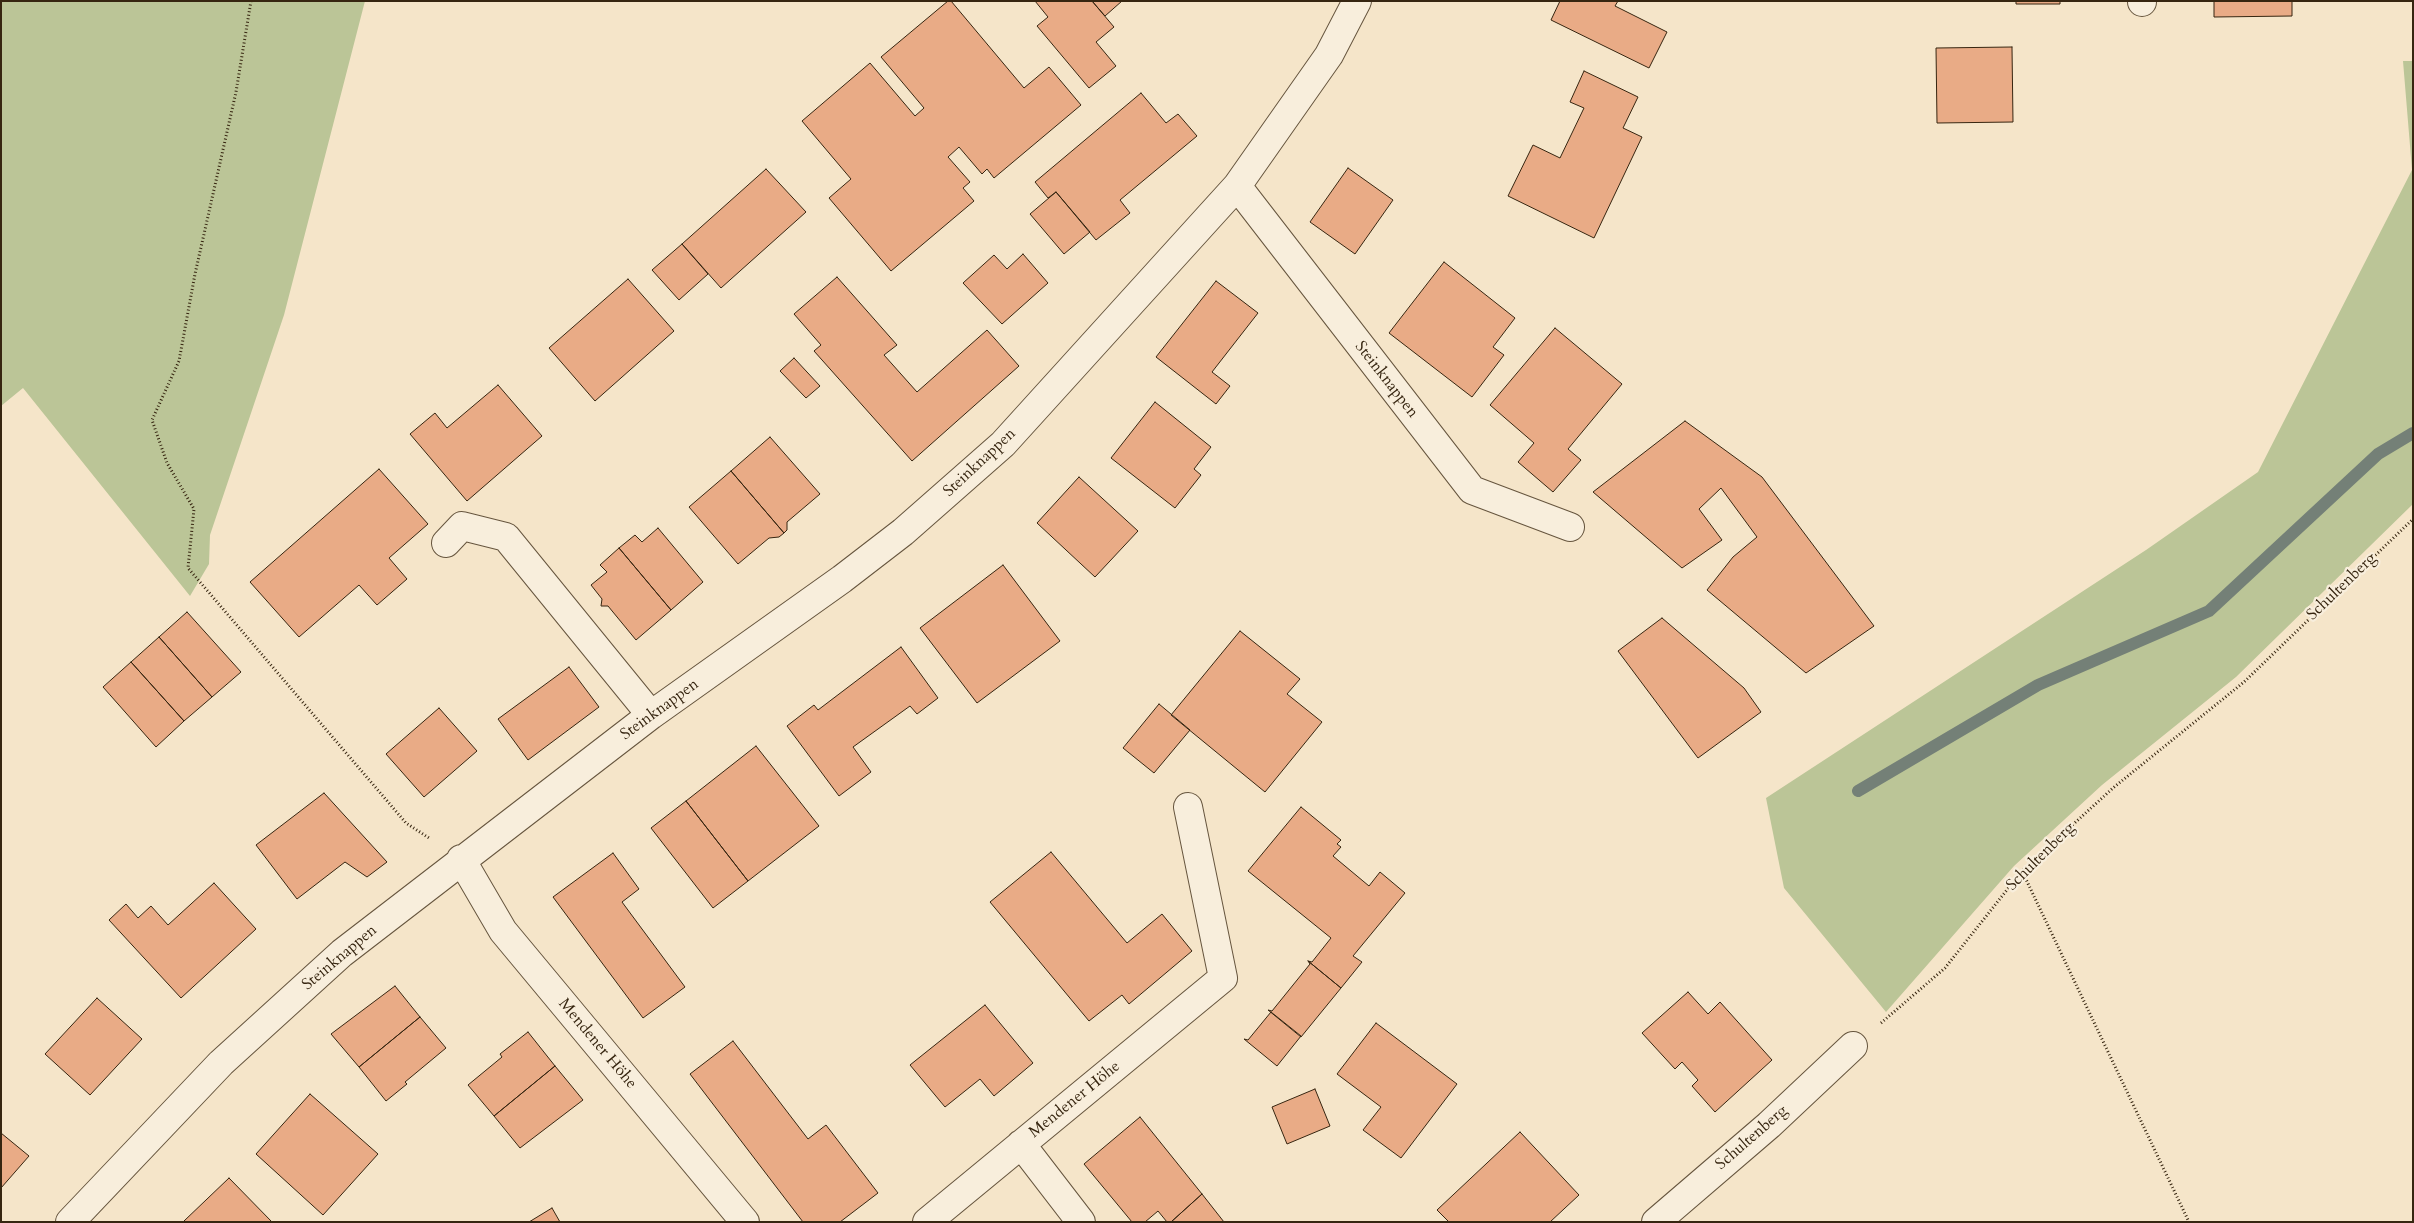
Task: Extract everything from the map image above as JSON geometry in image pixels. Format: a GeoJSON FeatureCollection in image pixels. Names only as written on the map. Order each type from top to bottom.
{"type":"FeatureCollection","features":[{"type":"Feature","properties":{"kind":"street","name":"Steinknappen"},"geometry":{"type":"LineString","coordinates":[[70,1222],[221,1063],[342,953],[651,715],[842,579],[903,532],[1003,444],[1237,186],[1329,55],[1358,1]]}},
{"type":"Feature","properties":{"kind":"street","name":"Steinknappen"},"geometry":{"type":"LineString","coordinates":[[1237,186],[1472,490],[1570,527]]}},
{"type":"Feature","properties":{"kind":"street"},"geometry":{"type":"LineString","coordinates":[[446,543],[462,526],[506,537],[651,715]]}},
{"type":"Feature","properties":{"kind":"street","name":"Mendener Höhe"},"geometry":{"type":"LineString","coordinates":[[928,1222],[1223,978],[1188,807]]}},
{"type":"Feature","properties":{"kind":"street","name":"Mendener Höhe"},"geometry":{"type":"LineString","coordinates":[[462,859],[503,931],[745,1222]]}},
{"type":"Feature","properties":{"kind":"street","name":"Schultenberg"},"geometry":{"type":"LineString","coordinates":[[1656,1222],[1769,1125],[1853,1046]]}},
{"type":"Feature","properties":{"kind":"street"},"geometry":{"type":"LineString","coordinates":[[1021,1144],[1081,1222]]}},
{"type":"Feature","properties":{"kind":"path"},"geometry":{"type":"LineString","coordinates":[[251,1],[236,92],[195,274],[179,361],[152,420],[167,463],[194,509],[188,568],[406,823],[462,859]]}},
{"type":"Feature","properties":{"kind":"path","name":"Schultenberg"},"geometry":{"type":"LineString","coordinates":[[1853,1046],[1945,968],[2022,871],[2112,788],[2244,682],[2413,519]]}},
{"type":"Feature","properties":{"kind":"path"},"geometry":{"type":"LineString","coordinates":[[2022,871],[2189,1222]]}},
{"type":"Feature","properties":{"kind":"green space"},"geometry":{"type":"Polygon","coordinates":[[[1,1],[365,1],[284,315],[210,535],[209,564],[190,596],[23,388],[1,406],[1,1]]]}},
{"type":"Feature","properties":{"kind":"green space"},"geometry":{"type":"Polygon","coordinates":[[[2403,61],[2413,61],[2413,504],[2236,677],[2102,785],[2014,866],[1886,1012],[1784,888],[1766,798],[2146,550],[2258,472],[2412,170],[2403,61]]]}},
{"type":"Feature","properties":{"kind":"building"},"geometry":{"type":"Polygon","coordinates":[[[948,1],[951,1],[1024,88],[1049,67],[1081,105],[994,178],[987,169],[982,174],[959,147],[948,157],[970,182],[963,188],[974,201],[891,271],[829,198],[851,179],[802,121],[870,63],[915,116],[924,108],[881,57],[948,1]]]}},
{"type":"Feature","properties":{"kind":"building"},"geometry":{"type":"Polygon","coordinates":[[[1035,1],[1092,1],[1114,27],[1096,42],[1116,66],[1089,88],[1037,26],[1048,17],[1035,1]]]}},
{"type":"Feature","properties":{"kind":"building"},"geometry":{"type":"Polygon","coordinates":[[[1092,1],[1122,1],[1105,16],[1092,1]]]}},
{"type":"Feature","properties":{"kind":"building"},"geometry":{"type":"Polygon","coordinates":[[[1560,1],[1618,1],[1615,6],[1667,32],[1649,68],[1551,20],[1560,1]]]}},
{"type":"Feature","properties":{"kind":"building"},"geometry":{"type":"Polygon","coordinates":[[[2016,1],[2060,1],[2060,4],[2016,4],[2016,1]]]}},
{"type":"Feature","properties":{"kind":"building"},"geometry":{"type":"Polygon","coordinates":[[[2214,1],[2292,1],[2292,16],[2214,17],[2214,1]]]}},
{"type":"Feature","properties":{"kind":"building"},"geometry":{"type":"Polygon","coordinates":[[[2012,47],[2013,122],[1937,123],[1936,48],[2012,47]]]}},
{"type":"Feature","properties":{"kind":"building"},"geometry":{"type":"Polygon","coordinates":[[[1584,71],[1638,97],[1623,128],[1642,137],[1594,238],[1508,196],[1533,145],[1560,158],[1584,108],[1570,102],[1584,71]]]}},
{"type":"Feature","properties":{"kind":"building"},"geometry":{"type":"Polygon","coordinates":[[[1141,93],[1166,123],[1178,114],[1197,136],[1120,200],[1130,213],[1096,240],[1056,192],[1048,198],[1035,182],[1141,93]]]}},
{"type":"Feature","properties":{"kind":"building"},"geometry":{"type":"Polygon","coordinates":[[[1348,168],[1393,200],[1355,254],[1310,222],[1348,168]]]}},
{"type":"Feature","properties":{"kind":"building"},"geometry":{"type":"Polygon","coordinates":[[[766,169],[806,212],[721,288],[682,244],[766,169]]]}},
{"type":"Feature","properties":{"kind":"building"},"geometry":{"type":"Polygon","coordinates":[[[1056,192],[1090,232],[1064,254],[1030,214],[1056,192]]]}},
{"type":"Feature","properties":{"kind":"building"},"geometry":{"type":"Polygon","coordinates":[[[682,244],[708,274],[679,300],[652,270],[682,244]]]}},
{"type":"Feature","properties":{"kind":"building"},"geometry":{"type":"Polygon","coordinates":[[[1023,254],[1048,283],[1002,324],[963,283],[994,255],[1007,269],[1023,254]]]}},
{"type":"Feature","properties":{"kind":"building"},"geometry":{"type":"Polygon","coordinates":[[[1444,262],[1515,318],[1493,347],[1504,355],[1472,397],[1389,333],[1444,262]]]}},
{"type":"Feature","properties":{"kind":"building"},"geometry":{"type":"Polygon","coordinates":[[[837,277],[897,345],[884,355],[917,392],[987,330],[1019,366],[912,461],[814,351],[821,345],[794,314],[837,277]]]}},
{"type":"Feature","properties":{"kind":"building"},"geometry":{"type":"Polygon","coordinates":[[[628,279],[674,331],[595,401],[549,348],[628,279]]]}},
{"type":"Feature","properties":{"kind":"building"},"geometry":{"type":"Polygon","coordinates":[[[1216,281],[1258,313],[1212,372],[1230,386],[1216,404],[1156,357],[1216,281]]]}},
{"type":"Feature","properties":{"kind":"building"},"geometry":{"type":"Polygon","coordinates":[[[1555,328],[1622,384],[1568,449],[1581,460],[1553,492],[1518,462],[1534,443],[1490,405],[1555,328]]]}},
{"type":"Feature","properties":{"kind":"building"},"geometry":{"type":"Polygon","coordinates":[[[794,358],[820,386],[806,398],[780,371],[794,358]]]}},
{"type":"Feature","properties":{"kind":"building"},"geometry":{"type":"Polygon","coordinates":[[[498,385],[542,436],[467,501],[410,434],[435,413],[447,428],[498,385]]]}},
{"type":"Feature","properties":{"kind":"building"},"geometry":{"type":"Polygon","coordinates":[[[1155,402],[1211,447],[1194,469],[1201,475],[1175,508],[1111,458],[1155,402]]]}},
{"type":"Feature","properties":{"kind":"building"},"geometry":{"type":"Polygon","coordinates":[[[1685,421],[1762,477],[1874,626],[1806,673],[1707,590],[1733,557],[1757,537],[1721,488],[1699,509],[1722,540],[1682,568],[1593,492],[1685,421]]]}},
{"type":"Feature","properties":{"kind":"building"},"geometry":{"type":"Polygon","coordinates":[[[770,437],[820,494],[787,522],[787,530],[784,533],[731,471],[770,437]]]}},
{"type":"Feature","properties":{"kind":"building"},"geometry":{"type":"Polygon","coordinates":[[[379,469],[428,524],[389,558],[407,579],[377,605],[359,585],[299,637],[250,582],[379,469]]]}},
{"type":"Feature","properties":{"kind":"building"},"geometry":{"type":"Polygon","coordinates":[[[731,471],[784,533],[779,537],[769,538],[738,564],[689,507],[731,471]]]}},
{"type":"Feature","properties":{"kind":"building"},"geometry":{"type":"Polygon","coordinates":[[[1079,477],[1138,531],[1095,577],[1037,523],[1079,477]]]}},
{"type":"Feature","properties":{"kind":"building"},"geometry":{"type":"Polygon","coordinates":[[[658,528],[703,582],[671,610],[619,548],[635,535],[642,542],[658,528]]]}},
{"type":"Feature","properties":{"kind":"building"},"geometry":{"type":"Polygon","coordinates":[[[619,548],[671,610],[636,640],[608,606],[601,606],[602,599],[591,585],[607,572],[600,565],[619,548]]]}},
{"type":"Feature","properties":{"kind":"building"},"geometry":{"type":"Polygon","coordinates":[[[1003,565],[1060,641],[977,703],[920,628],[1003,565]]]}},
{"type":"Feature","properties":{"kind":"building"},"geometry":{"type":"Polygon","coordinates":[[[187,612],[241,672],[212,697],[159,637],[187,612]]]}},
{"type":"Feature","properties":{"kind":"building"},"geometry":{"type":"Polygon","coordinates":[[[1662,618],[1744,688],[1761,712],[1698,758],[1618,651],[1662,618]]]}},
{"type":"Feature","properties":{"kind":"building"},"geometry":{"type":"Polygon","coordinates":[[[1240,631],[1300,679],[1287,694],[1322,722],[1265,792],[1171,715],[1240,631]]]}},
{"type":"Feature","properties":{"kind":"building"},"geometry":{"type":"Polygon","coordinates":[[[159,637],[212,697],[184,721],[131,662],[159,637]]]}},
{"type":"Feature","properties":{"kind":"building"},"geometry":{"type":"Polygon","coordinates":[[[901,647],[938,698],[917,714],[910,706],[853,747],[871,772],[839,796],[787,726],[814,705],[818,710],[901,647]]]}},
{"type":"Feature","properties":{"kind":"building"},"geometry":{"type":"Polygon","coordinates":[[[131,662],[184,721],[156,747],[103,687],[131,662]]]}},
{"type":"Feature","properties":{"kind":"building"},"geometry":{"type":"Polygon","coordinates":[[[569,667],[599,707],[528,760],[498,719],[569,667]]]}},
{"type":"Feature","properties":{"kind":"building"},"geometry":{"type":"Polygon","coordinates":[[[1159,704],[1190,730],[1154,773],[1123,748],[1159,704]]]}},
{"type":"Feature","properties":{"kind":"building"},"geometry":{"type":"Polygon","coordinates":[[[439,708],[477,751],[424,797],[386,754],[439,708]]]}},
{"type":"Feature","properties":{"kind":"building"},"geometry":{"type":"Polygon","coordinates":[[[756,746],[819,826],[748,881],[686,801],[756,746]]]}},
{"type":"Feature","properties":{"kind":"building"},"geometry":{"type":"Polygon","coordinates":[[[324,793],[387,862],[367,877],[345,862],[297,899],[256,845],[324,793]]]}},
{"type":"Feature","properties":{"kind":"building"},"geometry":{"type":"Polygon","coordinates":[[[686,801],[748,881],[713,908],[651,828],[686,801]]]}},
{"type":"Feature","properties":{"kind":"building"},"geometry":{"type":"Polygon","coordinates":[[[1301,807],[1341,840],[1337,844],[1341,847],[1333,856],[1369,886],[1380,872],[1405,893],[1353,956],[1362,962],[1341,988],[1308,961],[1312,962],[1331,938],[1248,871],[1301,807]]]}},
{"type":"Feature","properties":{"kind":"building"},"geometry":{"type":"Polygon","coordinates":[[[1051,852],[1127,943],[1162,914],[1192,951],[1129,1004],[1122,995],[1089,1021],[990,902],[1051,852]]]}},
{"type":"Feature","properties":{"kind":"building"},"geometry":{"type":"Polygon","coordinates":[[[613,853],[639,889],[622,902],[685,987],[643,1018],[553,897],[613,853]]]}},
{"type":"Feature","properties":{"kind":"building"},"geometry":{"type":"Polygon","coordinates":[[[214,883],[256,929],[181,998],[109,920],[126,904],[138,918],[151,906],[168,925],[214,883]]]}},
{"type":"Feature","properties":{"kind":"building"},"geometry":{"type":"Polygon","coordinates":[[[1308,961],[1341,988],[1301,1037],[1268,1010],[1272,1011],[1310,964],[1308,961]]]}},
{"type":"Feature","properties":{"kind":"building"},"geometry":{"type":"Polygon","coordinates":[[[395,986],[420,1017],[359,1067],[331,1034],[395,986]]]}},
{"type":"Feature","properties":{"kind":"building"},"geometry":{"type":"Polygon","coordinates":[[[1688,992],[1708,1014],[1720,1002],[1772,1060],[1715,1112],[1692,1086],[1698,1080],[1682,1062],[1675,1069],[1642,1033],[1688,992]]]}},
{"type":"Feature","properties":{"kind":"building"},"geometry":{"type":"Polygon","coordinates":[[[97,998],[142,1039],[90,1095],[45,1054],[97,998]]]}},
{"type":"Feature","properties":{"kind":"building"},"geometry":{"type":"Polygon","coordinates":[[[985,1005],[1033,1063],[994,1096],[980,1079],[945,1107],[910,1065],[985,1005]]]}},
{"type":"Feature","properties":{"kind":"building"},"geometry":{"type":"Polygon","coordinates":[[[1271,1012],[1301,1036],[1277,1066],[1244,1039],[1248,1040],[1271,1012]]]}},
{"type":"Feature","properties":{"kind":"building"},"geometry":{"type":"Polygon","coordinates":[[[420,1017],[446,1048],[405,1082],[407,1084],[386,1101],[359,1067],[420,1017]]]}},
{"type":"Feature","properties":{"kind":"building"},"geometry":{"type":"Polygon","coordinates":[[[1376,1023],[1457,1084],[1401,1158],[1363,1130],[1381,1107],[1337,1074],[1376,1023]]]}},
{"type":"Feature","properties":{"kind":"building"},"geometry":{"type":"Polygon","coordinates":[[[528,1032],[555,1066],[494,1116],[468,1085],[502,1057],[500,1054],[528,1032]]]}},
{"type":"Feature","properties":{"kind":"building"},"geometry":{"type":"Polygon","coordinates":[[[733,1041],[808,1139],[826,1125],[878,1193],[840,1222],[803,1222],[690,1074],[733,1041]]]}},
{"type":"Feature","properties":{"kind":"building"},"geometry":{"type":"Polygon","coordinates":[[[555,1066],[583,1100],[520,1148],[494,1116],[555,1066]]]}},
{"type":"Feature","properties":{"kind":"building"},"geometry":{"type":"Polygon","coordinates":[[[1315,1089],[1330,1126],[1287,1144],[1272,1107],[1315,1089]]]}},
{"type":"Feature","properties":{"kind":"building"},"geometry":{"type":"Polygon","coordinates":[[[310,1094],[378,1154],[323,1215],[256,1154],[310,1094]]]}},
{"type":"Feature","properties":{"kind":"building"},"geometry":{"type":"Polygon","coordinates":[[[1140,1117],[1202,1194],[1171,1222],[1167,1222],[1158,1211],[1145,1222],[1132,1222],[1084,1164],[1140,1117]]]}},
{"type":"Feature","properties":{"kind":"building"},"geometry":{"type":"Polygon","coordinates":[[[1520,1132],[1579,1195],[1550,1222],[1449,1222],[1437,1210],[1520,1132]]]}},
{"type":"Feature","properties":{"kind":"building"},"geometry":{"type":"Polygon","coordinates":[[[1,1133],[29,1156],[1,1188],[1,1133]]]}},
{"type":"Feature","properties":{"kind":"building"},"geometry":{"type":"Polygon","coordinates":[[[229,1178],[272,1222],[184,1221],[229,1178]]]}},
{"type":"Feature","properties":{"kind":"building"},"geometry":{"type":"Polygon","coordinates":[[[1202,1194],[1224,1222],[1171,1222],[1202,1194]]]}},
{"type":"Feature","properties":{"kind":"building"},"geometry":{"type":"Polygon","coordinates":[[[552,1208],[560,1222],[529,1222],[552,1208]]]}},
{"type":"Feature","properties":{"kind":"waterway"},"geometry":{"type":"LineString","coordinates":[[1858,791],[2038,685],[2209,611],[2378,454],[2413,433]]}}]}
